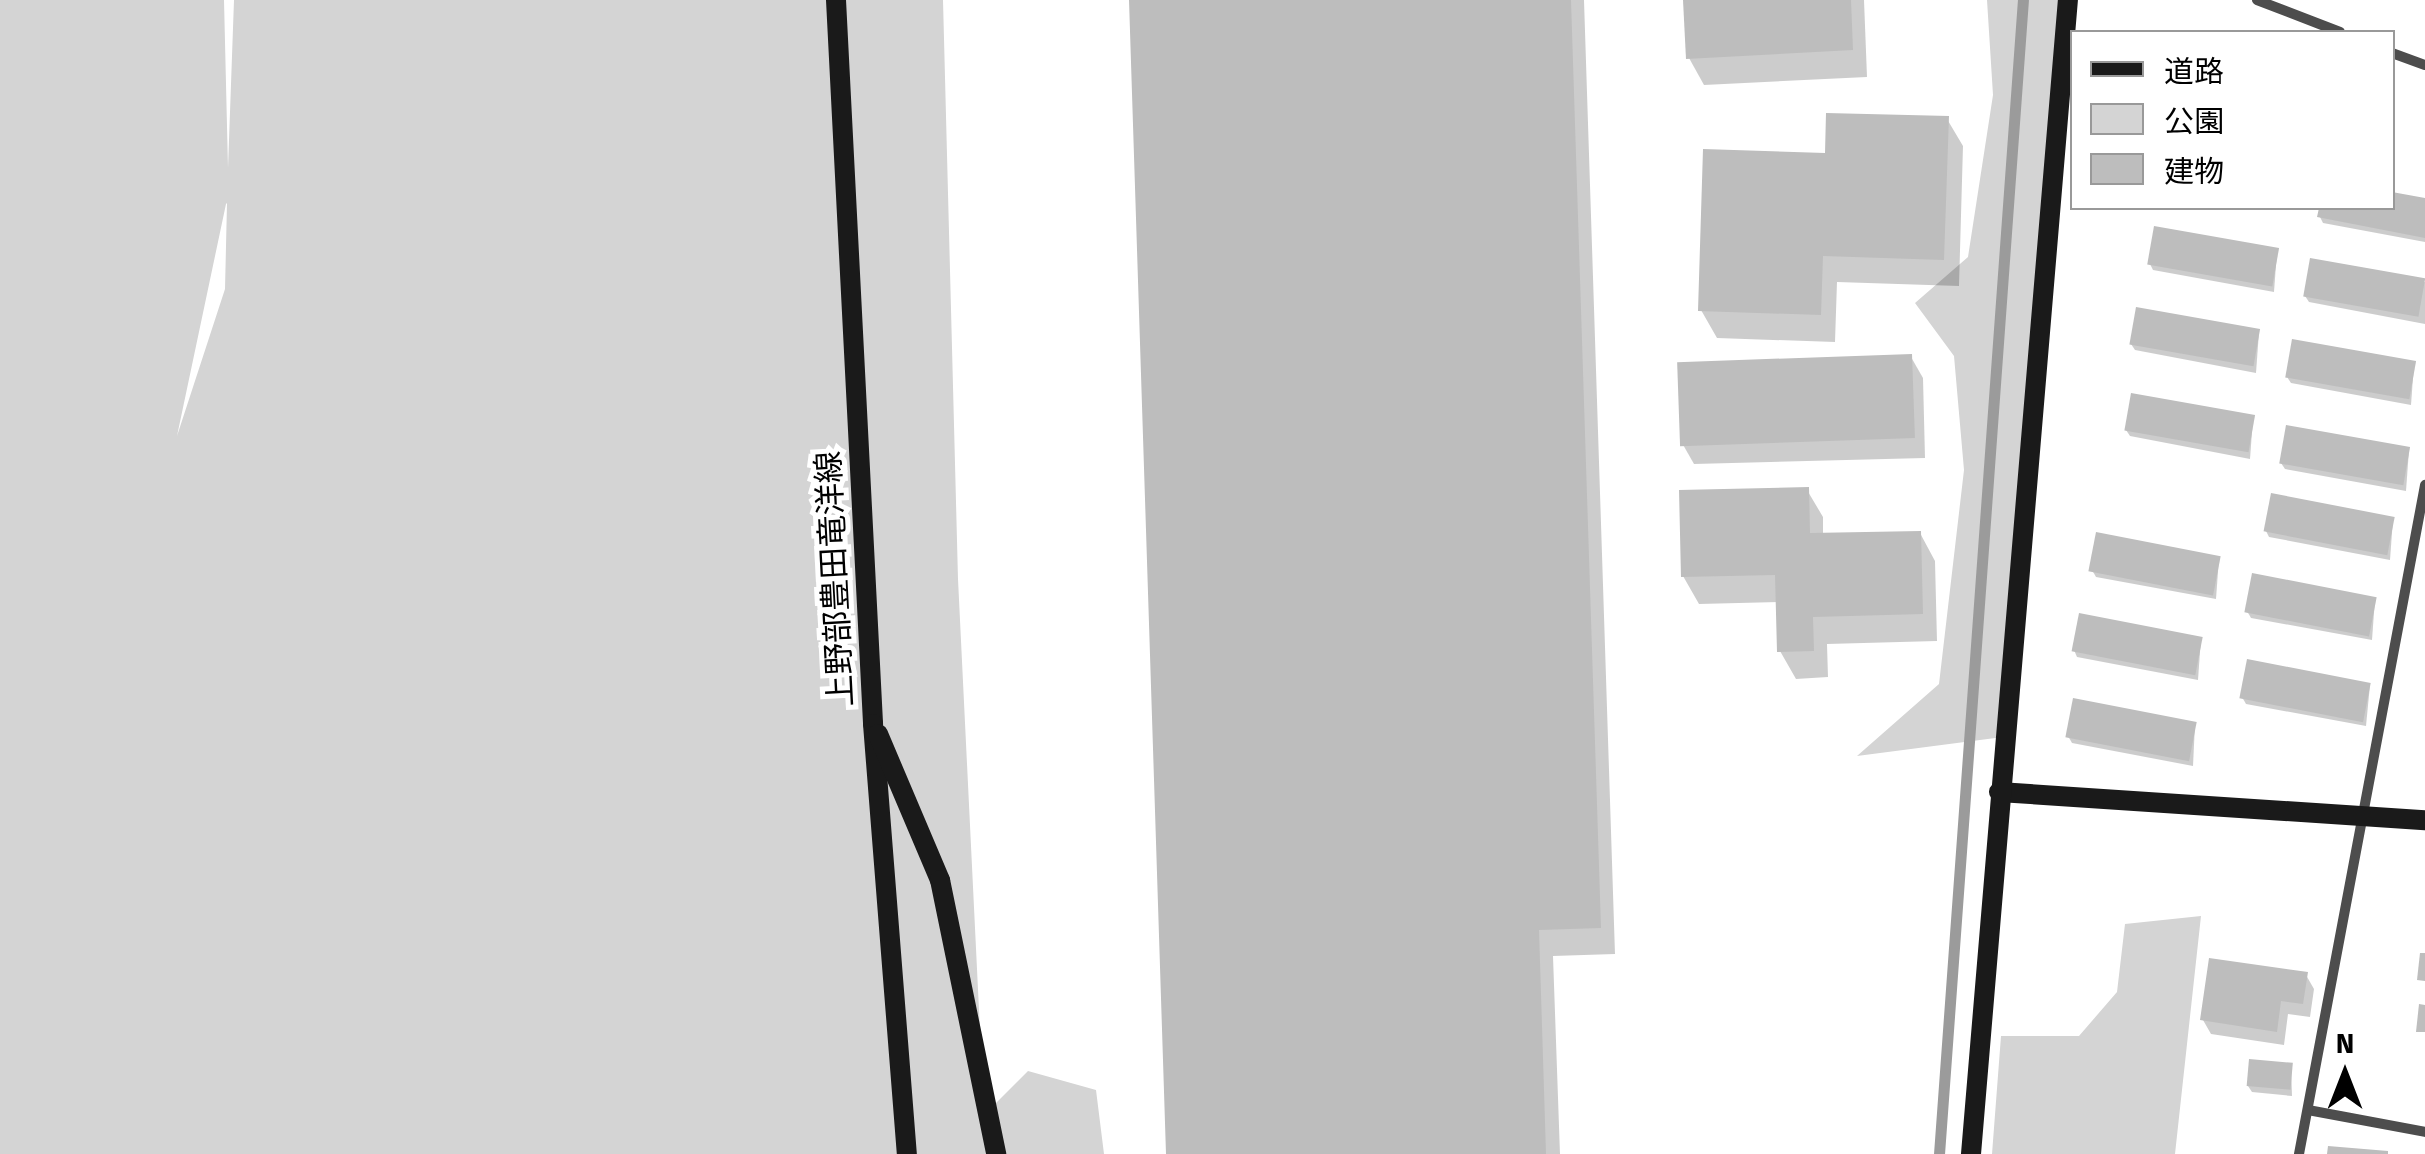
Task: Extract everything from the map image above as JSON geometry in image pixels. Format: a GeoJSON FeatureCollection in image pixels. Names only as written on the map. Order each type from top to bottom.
{"type":"FeatureCollection","features":[{"type":"Feature","properties":{"kind":"street","name":"上野部豊田竜洋線"},"geometry":{"type":"LineString","coordinates":[[836,0],[873,724],[907,1154]]}},
{"type":"Feature","properties":{"kind":"street"},"geometry":{"type":"LineString","coordinates":[[1971,1154],[2068,0]]}},
{"type":"Feature","properties":{"kind":"street"},"geometry":{"type":"LineString","coordinates":[[2257,0],[2335,30]]}},
{"type":"Feature","properties":{"kind":"street"},"geometry":{"type":"LineString","coordinates":[[2395,54],[2425,66]]}},
{"type":"Feature","properties":{"kind":"street"},"geometry":{"type":"LineString","coordinates":[[2299,1154],[2425,485]]}},
{"type":"Feature","properties":{"kind":"street"},"geometry":{"type":"LineString","coordinates":[[873,724],[907,789],[940,880],[996,1154]]}},
{"type":"Feature","properties":{"kind":"street"},"geometry":{"type":"LineString","coordinates":[[1999,792],[2425,820]]}},
{"type":"Feature","properties":{"kind":"street"},"geometry":{"type":"LineString","coordinates":[[2308,1110],[2425,1132]]}},
{"type":"Feature","properties":{"kind":"green space"},"geometry":{"type":"Polygon","coordinates":[[[0,0],[224,0],[228,168],[234,0],[943,0],[958,579],[983,1092],[988,1111],[1028,1071],[1096,1090],[1104,1154],[0,1154],[0,0]],[[227,203],[177,436],[225,289],[227,203]]]}},
{"type":"Feature","properties":{"kind":"green space"},"geometry":{"type":"Polygon","coordinates":[[[1987,0],[2067,0],[2003,737],[1857,756],[1939,684],[1964,470],[1954,356],[1915,303],[1968,257],[1993,95],[1987,0]]]}},
{"type":"Feature","properties":{"kind":"green space"},"geometry":{"type":"Polygon","coordinates":[[[2201,916],[2175,1154],[1992,1154],[2001,1036],[2079,1036],[2117,992],[2125,924],[2201,916]]]}},
{"type":"Feature","properties":{"kind":"building"},"geometry":{"type":"Polygon","coordinates":[[[1129,0],[1571,0],[1601,928],[1539,930],[1546,1154],[1166,1154],[1129,0]]]}},
{"type":"Feature","properties":{"kind":"building"},"geometry":{"type":"Polygon","coordinates":[[[1683,0],[1851,0],[1853,50],[1686,59],[1683,0]]]}},
{"type":"Feature","properties":{"kind":"building"},"geometry":{"type":"Polygon","coordinates":[[[1826,113],[1949,116],[1944,260],[1823,256],[1821,315],[1698,311],[1703,149],[1825,153],[1826,113]]]}},
{"type":"Feature","properties":{"kind":"building"},"geometry":{"type":"Polygon","coordinates":[[[2395,193],[2425,198],[2425,238],[2317,217],[2319,210],[2395,210],[2395,193]]]}},
{"type":"Feature","properties":{"kind":"building"},"geometry":{"type":"Polygon","coordinates":[[[2154,226],[2279,248],[2272,286],[2147,264],[2154,226]]]}},
{"type":"Feature","properties":{"kind":"building"},"geometry":{"type":"Polygon","coordinates":[[[2310,258],[2425,278],[2418,317],[2303,296],[2310,258]]]}},
{"type":"Feature","properties":{"kind":"building"},"geometry":{"type":"Polygon","coordinates":[[[2136,307],[2260,329],[2253,366],[2129,344],[2136,307]]]}},
{"type":"Feature","properties":{"kind":"building"},"geometry":{"type":"Polygon","coordinates":[[[2292,339],[2416,361],[2409,399],[2285,377],[2292,339]]]}},
{"type":"Feature","properties":{"kind":"building"},"geometry":{"type":"Polygon","coordinates":[[[1912,354],[1915,438],[1680,446],[1677,362],[1912,354]]]}},
{"type":"Feature","properties":{"kind":"building"},"geometry":{"type":"Polygon","coordinates":[[[2131,393],[2255,415],[2248,452],[2124,430],[2131,393]]]}},
{"type":"Feature","properties":{"kind":"building"},"geometry":{"type":"Polygon","coordinates":[[[2286,425],[2410,447],[2403,485],[2279,463],[2286,425]]]}},
{"type":"Feature","properties":{"kind":"building"},"geometry":{"type":"Polygon","coordinates":[[[1809,487],[1810,533],[1921,531],[1923,614],[1813,617],[1814,651],[1777,652],[1775,575],[1681,577],[1679,490],[1809,487]]]}},
{"type":"Feature","properties":{"kind":"building"},"geometry":{"type":"Polygon","coordinates":[[[2271,493],[2395,517],[2387,555],[2264,531],[2271,493]]]}},
{"type":"Feature","properties":{"kind":"building"},"geometry":{"type":"Polygon","coordinates":[[[2096,532],[2221,556],[2213,595],[2088,571],[2096,532]]]}},
{"type":"Feature","properties":{"kind":"building"},"geometry":{"type":"Polygon","coordinates":[[[2252,573],[2377,597],[2369,636],[2244,612],[2252,573]]]}},
{"type":"Feature","properties":{"kind":"building"},"geometry":{"type":"Polygon","coordinates":[[[2079,613],[2203,637],[2195,675],[2072,651],[2079,613]]]}},
{"type":"Feature","properties":{"kind":"building"},"geometry":{"type":"Polygon","coordinates":[[[2247,659],[2371,683],[2363,722],[2239,698],[2247,659]]]}},
{"type":"Feature","properties":{"kind":"building"},"geometry":{"type":"Polygon","coordinates":[[[2073,698],[2197,722],[2189,761],[2065,737],[2073,698]]]}},
{"type":"Feature","properties":{"kind":"building"},"geometry":{"type":"Polygon","coordinates":[[[2420,953],[2425,953],[2425,981],[2417,980],[2420,953]]]}},
{"type":"Feature","properties":{"kind":"building"},"geometry":{"type":"Polygon","coordinates":[[[2209,958],[2308,972],[2303,1004],[2281,1001],[2277,1032],[2200,1020],[2209,958]]]}},
{"type":"Feature","properties":{"kind":"building"},"geometry":{"type":"Polygon","coordinates":[[[2419,1004],[2425,1005],[2425,1032],[2416,1032],[2419,1004]]]}},
{"type":"Feature","properties":{"kind":"building"},"geometry":{"type":"Polygon","coordinates":[[[2249,1059],[2293,1063],[2290,1090],[2247,1086],[2249,1059]]]}},
{"type":"Feature","properties":{"kind":"building"},"geometry":{"type":"Polygon","coordinates":[[[2328,1146],[2388,1151],[2388,1154],[2327,1154],[2328,1146]]]}},
{"type":"Feature","properties":{"kind":"waterway"},"geometry":{"type":"LineString","coordinates":[[1939,1154],[2023,0]]}}]}
